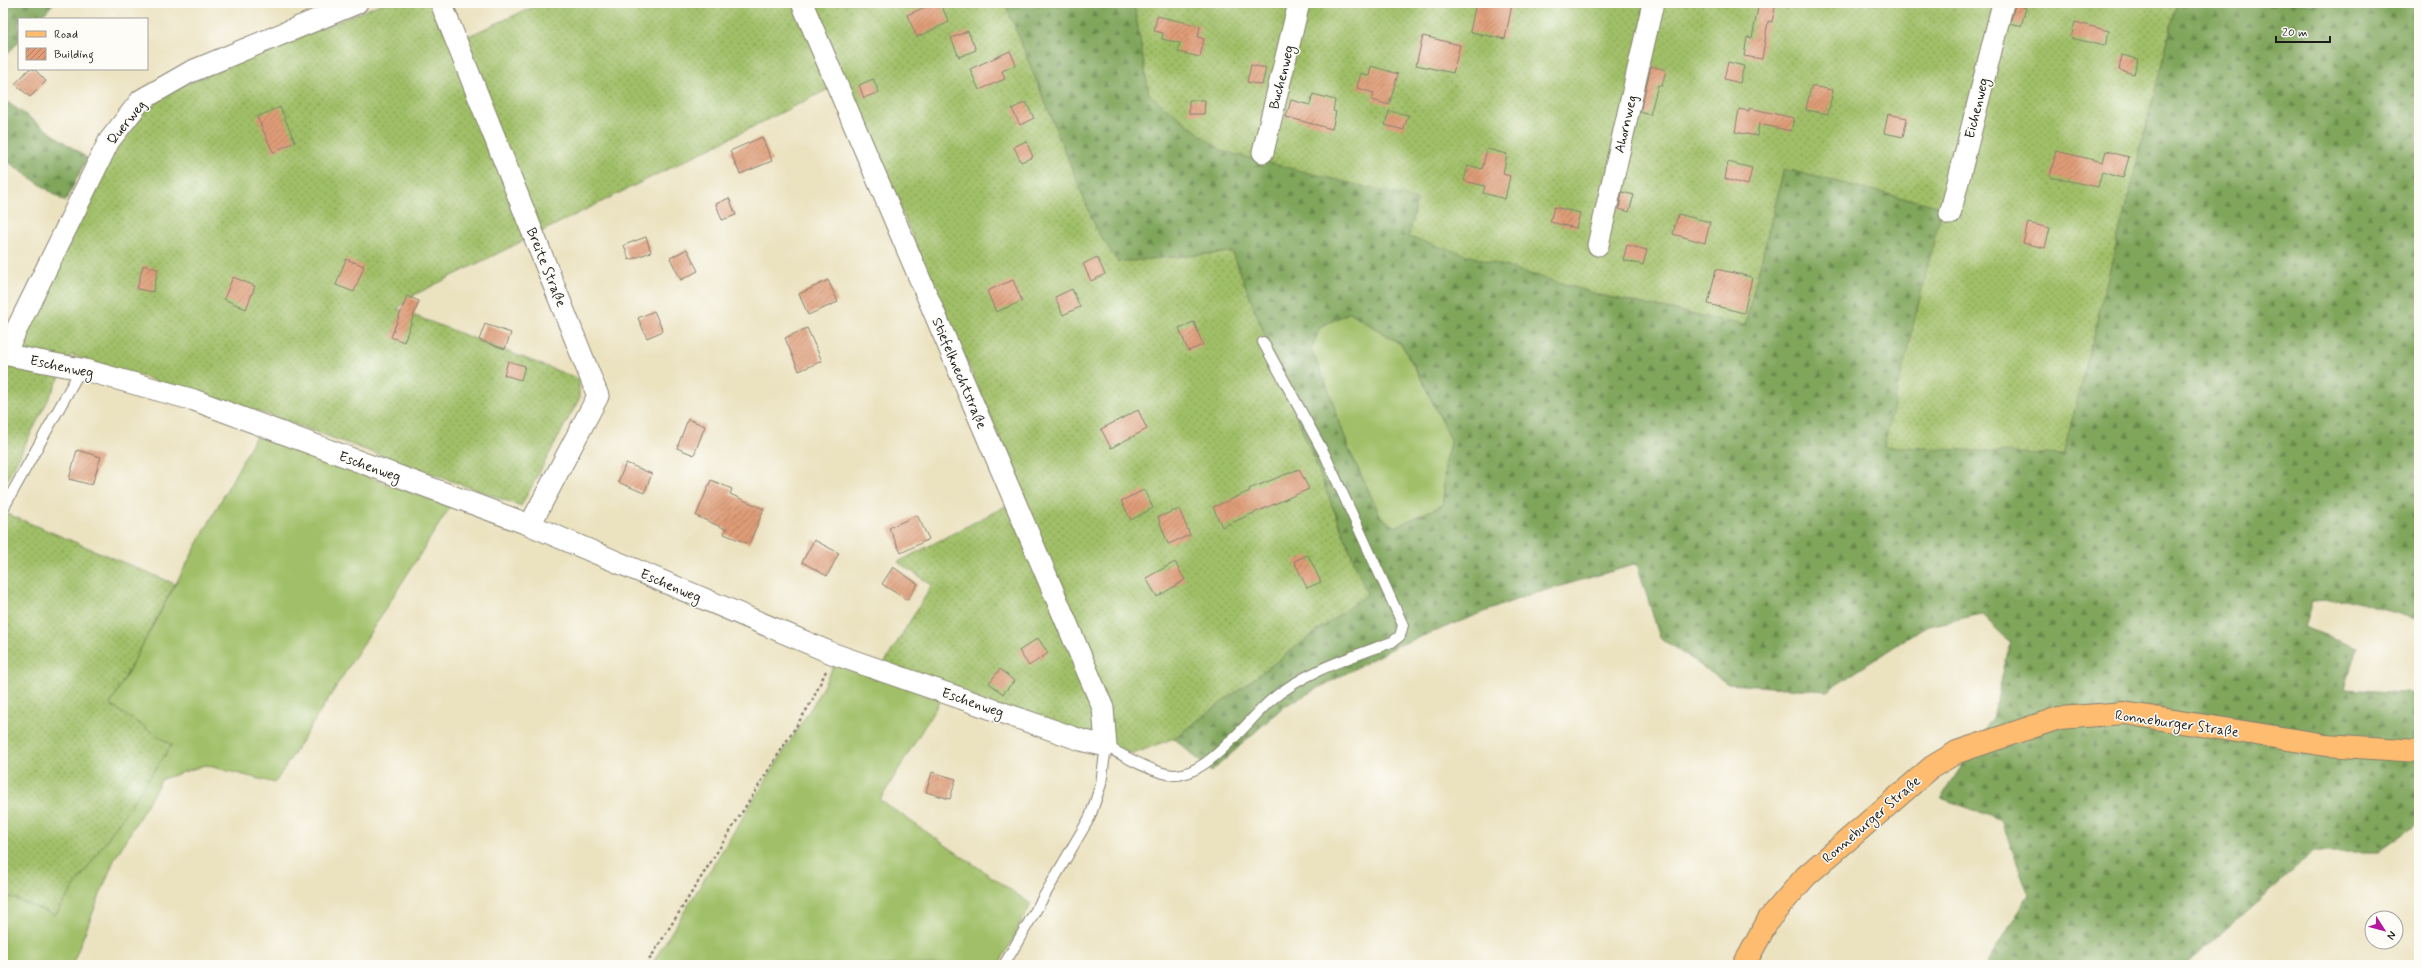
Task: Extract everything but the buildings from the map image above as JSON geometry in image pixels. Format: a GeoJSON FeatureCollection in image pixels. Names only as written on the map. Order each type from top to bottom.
{"type":"FeatureCollection","features":[{"type":"Feature","properties":{"kind":"main road","name":"Ronneburger Straße"},"geometry":{"type":"LineString","coordinates":[[1744,965],[1769,919],[1806,876],[1932,767],[1957,752],[2059,718],[2124,713],[2326,745],[2419,751]]}},
{"type":"Feature","properties":{"kind":"street","name":"Querweg"},"geometry":{"type":"LineString","coordinates":[[3,354],[109,141],[141,100],[190,72],[357,3]]}},
{"type":"Feature","properties":{"kind":"street","name":"Breite Straße"},"geometry":{"type":"LineString","coordinates":[[441,3],[598,396],[530,525]]}},
{"type":"Feature","properties":{"kind":"street","name":"Stiefelknechtstraße"},"geometry":{"type":"LineString","coordinates":[[802,3],[1103,708],[1106,746]]}},
{"type":"Feature","properties":{"kind":"street","name":"Buchenweg"},"geometry":{"type":"LineString","coordinates":[[1263,152],[1299,3]]}},
{"type":"Feature","properties":{"kind":"street","name":"Ahornweg"},"geometry":{"type":"LineString","coordinates":[[1598,245],[1653,3]]}},
{"type":"Feature","properties":{"kind":"street","name":"Eichenweg"},"geometry":{"type":"LineString","coordinates":[[1950,214],[2003,3]]}},
{"type":"Feature","properties":{"kind":"street","name":"Eschenweg"},"geometry":{"type":"LineString","coordinates":[[3,354],[81,369],[194,400],[530,525],[834,654],[1081,740],[1106,746]]}},
{"type":"Feature","properties":{"kind":"lane"},"geometry":{"type":"LineString","coordinates":[[1004,965],[1090,816],[1101,784],[1106,746],[1136,763],[1176,775],[1194,769],[1228,744],[1269,702],[1290,686],[1324,666],[1392,642],[1400,636],[1403,625],[1325,455],[1263,342]]}},
{"type":"Feature","properties":{"kind":"lane"},"geometry":{"type":"LineString","coordinates":[[3,509],[81,369]]}},
{"type":"Feature","properties":{"kind":"path"},"geometry":{"type":"LineString","coordinates":[[646,965],[812,701],[834,654]]}},
{"type":"Feature","properties":{"kind":"green space"},"geometry":{"type":"Polygon","coordinates":[[[3,3],[54,3],[40,18],[18,18],[18,42],[3,59],[3,3]]]}},
{"type":"Feature","properties":{"kind":"green space"},"geometry":{"type":"Polygon","coordinates":[[[383,3],[451,3],[466,37],[542,3],[1005,3],[1097,231],[1118,262],[1232,252],[1367,594],[1174,738],[1133,754],[882,667],[932,585],[898,562],[1025,496],[845,81],[416,294],[397,309],[579,379],[579,399],[521,506],[269,415],[71,355],[3,488],[3,368],[7,370],[101,168],[119,140],[153,101],[184,85],[383,3]]]}},
{"type":"Feature","properties":{"kind":"green space"},"geometry":{"type":"Polygon","coordinates":[[[1005,3],[1134,3],[1149,94],[1275,162],[1417,200],[1409,237],[1600,295],[1745,325],[1784,169],[1943,207],[2063,455],[2177,3],[2419,3],[2419,620],[2346,599],[2312,601],[2304,627],[2358,647],[2345,689],[2419,694],[2419,823],[2379,852],[2314,852],[2186,965],[1986,965],[2029,895],[2001,820],[1941,798],[1993,717],[2010,642],[1981,614],[1924,627],[1827,691],[1728,684],[1660,638],[1637,564],[1523,597],[1397,646],[1283,707],[1211,772],[1174,738],[1367,594],[1232,252],[1118,262],[1097,231],[1005,3]],[[1350,312],[1320,327],[1311,350],[1329,391],[1349,450],[1381,517],[1395,527],[1443,505],[1445,461],[1451,440],[1424,384],[1402,345],[1350,312]]]}},
{"type":"Feature","properties":{"kind":"green space"},"geometry":{"type":"Polygon","coordinates":[[[1134,3],[2177,3],[2063,455],[1884,446],[1942,207],[1784,169],[1745,325],[1600,295],[1408,237],[1417,200],[1222,151],[1149,94],[1134,3]]]}},
{"type":"Feature","properties":{"kind":"green space"},"geometry":{"type":"Polygon","coordinates":[[[3,99],[87,158],[65,202],[3,158],[3,99]]]}},
{"type":"Feature","properties":{"kind":"green space"},"geometry":{"type":"Polygon","coordinates":[[[1350,312],[1402,345],[1424,384],[1451,440],[1445,461],[1443,505],[1395,527],[1381,517],[1349,450],[1329,391],[1311,350],[1320,327],[1350,312]]]}},
{"type":"Feature","properties":{"kind":"green space"},"geometry":{"type":"Polygon","coordinates":[[[256,436],[450,507],[275,783],[205,765],[162,779],[114,860],[72,965],[3,965],[3,894],[55,915],[171,745],[110,705],[256,436]]]}},
{"type":"Feature","properties":{"kind":"green space"},"geometry":{"type":"Polygon","coordinates":[[[3,512],[175,584],[110,705],[172,745],[55,915],[3,894],[3,512]]]}},
{"type":"Feature","properties":{"kind":"green space"},"geometry":{"type":"Polygon","coordinates":[[[835,664],[941,699],[880,800],[1031,904],[999,965],[651,965],[814,703],[835,664]]]}}]}
